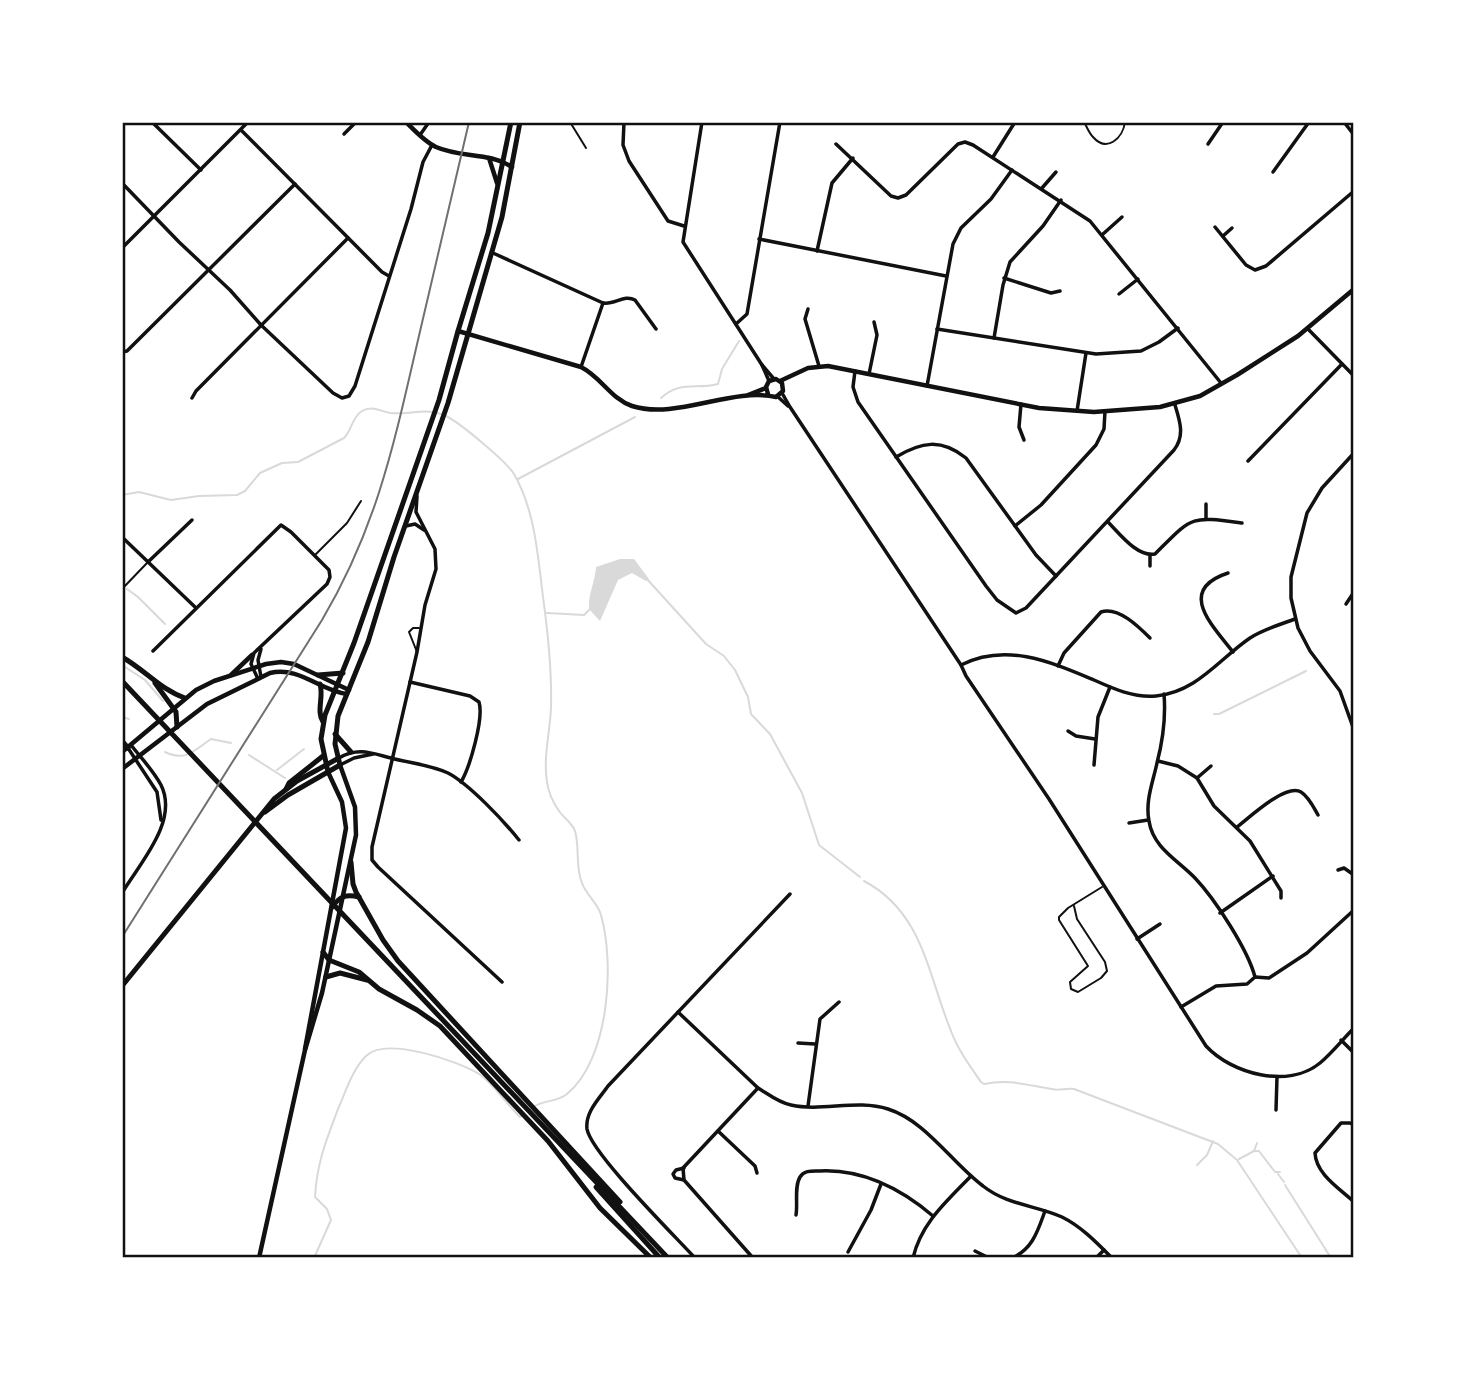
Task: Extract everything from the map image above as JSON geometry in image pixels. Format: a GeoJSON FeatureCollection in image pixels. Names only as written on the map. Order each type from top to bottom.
{"type":"FeatureCollection","features":[{"type":"Feature","properties":{"kind":"main road"},"geometry":{"type":"LineString","coordinates":[[406,122],[432,145],[504,162],[512,167]]}},
{"type":"Feature","properties":{"kind":"main road"},"geometry":{"type":"LineString","coordinates":[[305,1050],[346,820],[340,797],[323,756],[323,722],[439,400],[457,331],[484,250],[511,122]]}},
{"type":"Feature","properties":{"kind":"main road"},"geometry":{"type":"LineString","coordinates":[[259,1258],[305,1050],[326,977],[356,835],[357,817],[338,762],[335,734],[338,716],[368,642],[448,403],[493,253],[520,122]]}},
{"type":"Feature","properties":{"kind":"main road"},"geometry":{"type":"LineString","coordinates":[[489,158],[499,188]]}},
{"type":"Feature","properties":{"kind":"main road"},"geometry":{"type":"LineString","coordinates":[[457,331],[581,367],[595,375],[625,404],[640,408],[662,409],[767,391],[794,375],[819,366],[1039,408],[1105,411],[1175,405],[1200,396],[1308,329],[1353,289]]}},
{"type":"Feature","properties":{"kind":"main road"},"geometry":{"type":"LineString","coordinates":[[767,391],[778,386]]}},
{"type":"Feature","properties":{"kind":"main road"},"geometry":{"type":"LineString","coordinates":[[230,676],[253,655]]}},
{"type":"Feature","properties":{"kind":"main road"},"geometry":{"type":"LineString","coordinates":[[122,657],[143,669],[167,690],[185,698]]}},
{"type":"Feature","properties":{"kind":"main road"},"geometry":{"type":"LineString","coordinates":[[122,741],[127,748],[185,698],[207,684],[274,662],[286,662],[318,675],[348,692]]}},
{"type":"Feature","properties":{"kind":"main road"},"geometry":{"type":"LineString","coordinates":[[122,769],[212,700],[259,678],[281,671],[297,674],[334,692],[348,692]]}},
{"type":"Feature","properties":{"kind":"main road"},"geometry":{"type":"LineString","coordinates":[[318,675],[342,673]]}},
{"type":"Feature","properties":{"kind":"main road"},"geometry":{"type":"LineString","coordinates":[[155,680],[156,687],[174,708],[177,727]]}},
{"type":"Feature","properties":{"kind":"main road"},"geometry":{"type":"LineString","coordinates":[[122,681],[360,933],[548,1124],[625,1207],[629,1216]]}},
{"type":"Feature","properties":{"kind":"main road"},"geometry":{"type":"LineString","coordinates":[[320,684],[322,693],[319,717],[323,722]]}},
{"type":"Feature","properties":{"kind":"main road"},"geometry":{"type":"LineString","coordinates":[[335,734],[351,752]]}},
{"type":"Feature","properties":{"kind":"main road"},"geometry":{"type":"LineString","coordinates":[[286,789],[289,783],[323,756]]}},
{"type":"Feature","properties":{"kind":"main road"},"geometry":{"type":"LineString","coordinates":[[265,812],[338,762]]}},
{"type":"Feature","properties":{"kind":"main road"},"geometry":{"type":"LineString","coordinates":[[122,986],[274,799],[286,789],[327,769]]}},
{"type":"Feature","properties":{"kind":"main road"},"geometry":{"type":"LineString","coordinates":[[351,862],[353,884],[391,952],[540,1124],[668,1258]]}},
{"type":"Feature","properties":{"kind":"main road"},"geometry":{"type":"LineString","coordinates":[[332,908],[342,897],[359,897]]}},
{"type":"Feature","properties":{"kind":"main road"},"geometry":{"type":"LineString","coordinates":[[323,952],[329,960],[353,969],[383,992],[426,1015],[449,1035],[556,1150],[600,1208],[651,1258]]}},
{"type":"Feature","properties":{"kind":"main road"},"geometry":{"type":"LineString","coordinates":[[326,977],[340,973],[367,980]]}},
{"type":"Feature","properties":{"kind":"main road"},"geometry":{"type":"LineString","coordinates":[[572,1157],[660,1258]]}},
{"type":"Feature","properties":{"kind":"street"},"geometry":{"type":"LineString","coordinates":[[152,122],[201,170]]}},
{"type":"Feature","properties":{"kind":"street"},"geometry":{"type":"LineString","coordinates":[[122,248],[248,122]]}},
{"type":"Feature","properties":{"kind":"street"},"geometry":{"type":"LineString","coordinates":[[344,134],[356,122]]}},
{"type":"Feature","properties":{"kind":"street"},"geometry":{"type":"LineString","coordinates":[[420,135],[429,122]]}},
{"type":"Feature","properties":{"kind":"street"},"geometry":{"type":"LineString","coordinates":[[624,122],[623,145],[629,161],[668,221],[684,226]]}},
{"type":"Feature","properties":{"kind":"street"},"geometry":{"type":"LineString","coordinates":[[702,122],[684,226],[684,246],[961,665],[1206,1046],[1218,1056],[1252,1071],[1277,1077],[1292,1076],[1319,1064],[1353,1027]]}},
{"type":"Feature","properties":{"kind":"street"},"geometry":{"type":"LineString","coordinates":[[736,324],[747,314],[780,122]]}},
{"type":"Feature","properties":{"kind":"street"},"geometry":{"type":"LineString","coordinates":[[993,157],[1015,122]]}},
{"type":"Feature","properties":{"kind":"street"},"geometry":{"type":"LineString","coordinates":[[1208,144],[1223,122]]}},
{"type":"Feature","properties":{"kind":"street"},"geometry":{"type":"LineString","coordinates":[[1273,172],[1310,122]]}},
{"type":"Feature","properties":{"kind":"street"},"geometry":{"type":"LineString","coordinates":[[1344,122],[1353,135]]}},
{"type":"Feature","properties":{"kind":"street"},"geometry":{"type":"LineString","coordinates":[[241,130],[389,276]]}},
{"type":"Feature","properties":{"kind":"street"},"geometry":{"type":"LineString","coordinates":[[836,144],[898,201],[954,147],[963,142],[993,157],[1082,213],[1103,234],[1222,384]]}},
{"type":"Feature","properties":{"kind":"street"},"geometry":{"type":"LineString","coordinates":[[122,183],[261,325],[332,393],[338,397],[346,397],[355,386],[411,209],[422,162],[432,145]]}},
{"type":"Feature","properties":{"kind":"street"},"geometry":{"type":"LineString","coordinates":[[817,251],[832,183],[853,158]]}},
{"type":"Feature","properties":{"kind":"street"},"geometry":{"type":"LineString","coordinates":[[927,386],[946,276],[957,236],[1013,170]]}},
{"type":"Feature","properties":{"kind":"street"},"geometry":{"type":"LineString","coordinates":[[1042,188],[1056,172]]}},
{"type":"Feature","properties":{"kind":"street"},"geometry":{"type":"LineString","coordinates":[[122,352],[127,351],[295,184]]}},
{"type":"Feature","properties":{"kind":"street"},"geometry":{"type":"LineString","coordinates":[[1215,227],[1246,265],[1255,270],[1266,267],[1353,191]]}},
{"type":"Feature","properties":{"kind":"street"},"geometry":{"type":"LineString","coordinates":[[994,338],[1004,278],[1014,256],[1043,226],[1060,200]]}},
{"type":"Feature","properties":{"kind":"street"},"geometry":{"type":"LineString","coordinates":[[1103,234],[1122,217]]}},
{"type":"Feature","properties":{"kind":"street"},"geometry":{"type":"LineString","coordinates":[[1223,236],[1232,228]]}},
{"type":"Feature","properties":{"kind":"street"},"geometry":{"type":"LineString","coordinates":[[192,398],[195,391],[348,238]]}},
{"type":"Feature","properties":{"kind":"street"},"geometry":{"type":"LineString","coordinates":[[760,239],[946,276]]}},
{"type":"Feature","properties":{"kind":"street"},"geometry":{"type":"LineString","coordinates":[[493,253],[603,303],[613,303],[626,297],[635,300],[656,329]]}},
{"type":"Feature","properties":{"kind":"street"},"geometry":{"type":"LineString","coordinates":[[1004,278],[1051,293],[1060,290]]}},
{"type":"Feature","properties":{"kind":"street"},"geometry":{"type":"LineString","coordinates":[[1119,294],[1138,279]]}},
{"type":"Feature","properties":{"kind":"street"},"geometry":{"type":"LineString","coordinates":[[581,367],[603,303]]}},
{"type":"Feature","properties":{"kind":"street"},"geometry":{"type":"LineString","coordinates":[[808,309],[805,319],[819,366]]}},
{"type":"Feature","properties":{"kind":"street"},"geometry":{"type":"LineString","coordinates":[[869,374],[877,337],[874,322]]}},
{"type":"Feature","properties":{"kind":"street"},"geometry":{"type":"LineString","coordinates":[[937,329],[1086,353],[1141,351],[1160,342],[1178,328]]}},
{"type":"Feature","properties":{"kind":"street"},"geometry":{"type":"LineString","coordinates":[[1308,329],[1353,376]]}},
{"type":"Feature","properties":{"kind":"street"},"geometry":{"type":"LineString","coordinates":[[1077,411],[1086,353]]}},
{"type":"Feature","properties":{"kind":"street"},"geometry":{"type":"LineString","coordinates":[[1248,461],[1342,364]]}},
{"type":"Feature","properties":{"kind":"street"},"geometry":{"type":"LineString","coordinates":[[855,371],[853,387],[858,402],[895,458],[986,586],[997,600],[1016,613],[1027,608],[1180,442],[1181,432],[1175,405]]}},
{"type":"Feature","properties":{"kind":"street"},"geometry":{"type":"LineString","coordinates":[[1021,404],[1019,427],[1024,440]]}},
{"type":"Feature","properties":{"kind":"street"},"geometry":{"type":"LineString","coordinates":[[1014,526],[1041,505],[1096,445],[1104,429],[1105,411]]}},
{"type":"Feature","properties":{"kind":"street"},"geometry":{"type":"LineString","coordinates":[[895,458],[915,446],[925,444],[943,446],[958,452],[1036,555],[1056,576]]}},
{"type":"Feature","properties":{"kind":"street"},"geometry":{"type":"LineString","coordinates":[[1353,453],[1322,488],[1307,513],[1291,577],[1295,619],[1305,644],[1340,691],[1353,730]]}},
{"type":"Feature","properties":{"kind":"street"},"geometry":{"type":"LineString","coordinates":[[416,496],[416,512],[435,550],[437,565],[425,605],[417,652],[372,847],[372,860],[502,982]]}},
{"type":"Feature","properties":{"kind":"street"},"geometry":{"type":"LineString","coordinates":[[1206,504],[1206,518]]}},
{"type":"Feature","properties":{"kind":"street"},"geometry":{"type":"LineString","coordinates":[[1108,522],[1140,552],[1150,555],[1155,554],[1192,521],[1206,518],[1242,523]]}},
{"type":"Feature","properties":{"kind":"street"},"geometry":{"type":"LineString","coordinates":[[148,562],[192,520]]}},
{"type":"Feature","properties":{"kind":"street"},"geometry":{"type":"LineString","coordinates":[[406,526],[417,524],[425,532]]}},
{"type":"Feature","properties":{"kind":"street"},"geometry":{"type":"LineString","coordinates":[[153,650],[281,526],[291,532],[329,570],[330,577],[327,584],[253,655],[259,678]]}},
{"type":"Feature","properties":{"kind":"street"},"geometry":{"type":"LineString","coordinates":[[122,537],[195,607]]}},
{"type":"Feature","properties":{"kind":"street"},"geometry":{"type":"LineString","coordinates":[[1150,555],[1150,566]]}},
{"type":"Feature","properties":{"kind":"street"},"geometry":{"type":"LineString","coordinates":[[1228,573],[1215,577],[1208,583],[1202,592],[1201,606],[1233,652]]}},
{"type":"Feature","properties":{"kind":"street"},"geometry":{"type":"LineString","coordinates":[[1346,604],[1353,592]]}},
{"type":"Feature","properties":{"kind":"street"},"geometry":{"type":"LineString","coordinates":[[1058,666],[1064,653],[1101,612],[1106,610],[1117,613],[1150,638]]}},
{"type":"Feature","properties":{"kind":"street"},"geometry":{"type":"LineString","coordinates":[[961,665],[985,655],[1021,655],[1139,696],[1164,694],[1181,690],[1199,680],[1266,629],[1295,619]]}},
{"type":"Feature","properties":{"kind":"street"},"geometry":{"type":"LineString","coordinates":[[256,667],[261,649]]}},
{"type":"Feature","properties":{"kind":"street"},"geometry":{"type":"LineString","coordinates":[[410,682],[470,696],[479,702],[479,718],[467,769],[461,782]]}},
{"type":"Feature","properties":{"kind":"street"},"geometry":{"type":"LineString","coordinates":[[1094,765],[1100,709],[1110,687]]}},
{"type":"Feature","properties":{"kind":"street"},"geometry":{"type":"LineString","coordinates":[[1164,694],[1166,714],[1148,798],[1149,820],[1160,846],[1196,878],[1247,951],[1255,977]]}},
{"type":"Feature","properties":{"kind":"street"},"geometry":{"type":"LineString","coordinates":[[1068,731],[1076,736],[1095,739]]}},
{"type":"Feature","properties":{"kind":"street"},"geometry":{"type":"LineString","coordinates":[[122,893],[162,824],[157,792],[138,759],[127,748]]}},
{"type":"Feature","properties":{"kind":"street"},"geometry":{"type":"LineString","coordinates":[[338,762],[351,752],[363,751],[445,772],[461,782],[519,839]]}},
{"type":"Feature","properties":{"kind":"street"},"geometry":{"type":"LineString","coordinates":[[338,762],[373,754]]}},
{"type":"Feature","properties":{"kind":"street"},"geometry":{"type":"LineString","coordinates":[[1158,761],[1178,766],[1197,778],[1214,806],[1237,827],[1273,876],[1281,891],[1281,898]]}},
{"type":"Feature","properties":{"kind":"street"},"geometry":{"type":"LineString","coordinates":[[1197,778],[1211,766]]}},
{"type":"Feature","properties":{"kind":"street"},"geometry":{"type":"LineString","coordinates":[[1237,827],[1283,793],[1293,790],[1307,797],[1318,816]]}},
{"type":"Feature","properties":{"kind":"street"},"geometry":{"type":"LineString","coordinates":[[1129,823],[1149,820]]}},
{"type":"Feature","properties":{"kind":"street"},"geometry":{"type":"LineString","coordinates":[[1338,870],[1344,868],[1353,875]]}},
{"type":"Feature","properties":{"kind":"street"},"geometry":{"type":"LineString","coordinates":[[1220,912],[1273,876]]}},
{"type":"Feature","properties":{"kind":"street"},"geometry":{"type":"LineString","coordinates":[[695,1258],[598,1152],[587,1129],[589,1112],[608,1086],[790,894]]}},
{"type":"Feature","properties":{"kind":"street"},"geometry":{"type":"LineString","coordinates":[[1181,1007],[1216,986],[1247,984],[1255,977],[1269,978],[1307,953],[1353,910]]}},
{"type":"Feature","properties":{"kind":"street"},"geometry":{"type":"LineString","coordinates":[[1137,939],[1160,925]]}},
{"type":"Feature","properties":{"kind":"street"},"geometry":{"type":"LineString","coordinates":[[808,1106],[820,1020],[839,1003]]}},
{"type":"Feature","properties":{"kind":"street"},"geometry":{"type":"LineString","coordinates":[[678,1013],[758,1087],[791,1105],[870,1105],[901,1114],[914,1122],[994,1195],[1045,1211],[1075,1224],[1112,1258]]}},
{"type":"Feature","properties":{"kind":"street"},"geometry":{"type":"LineString","coordinates":[[1341,1040],[1353,1052]]}},
{"type":"Feature","properties":{"kind":"street"},"geometry":{"type":"LineString","coordinates":[[798,1043],[815,1044]]}},
{"type":"Feature","properties":{"kind":"street"},"geometry":{"type":"LineString","coordinates":[[1276,1110],[1277,1077]]}},
{"type":"Feature","properties":{"kind":"street"},"geometry":{"type":"LineString","coordinates":[[753,1258],[684,1180],[675,1178],[673,1174],[684,1167],[758,1087]]}},
{"type":"Feature","properties":{"kind":"street"},"geometry":{"type":"LineString","coordinates":[[1353,1125],[1341,1123],[1315,1153],[1315,1164],[1353,1202]]}},
{"type":"Feature","properties":{"kind":"street"},"geometry":{"type":"LineString","coordinates":[[718,1131],[755,1166],[757,1173]]}},
{"type":"Feature","properties":{"kind":"street"},"geometry":{"type":"LineString","coordinates":[[684,1167],[684,1180]]}},
{"type":"Feature","properties":{"kind":"street"},"geometry":{"type":"LineString","coordinates":[[796,1215],[799,1181],[807,1171],[841,1170],[855,1172],[911,1198],[933,1216]]}},
{"type":"Feature","properties":{"kind":"street"},"geometry":{"type":"LineString","coordinates":[[913,1258],[920,1236],[933,1216],[971,1176]]}},
{"type":"Feature","properties":{"kind":"street"},"geometry":{"type":"LineString","coordinates":[[848,1252],[871,1210],[881,1184]]}},
{"type":"Feature","properties":{"kind":"street"},"geometry":{"type":"LineString","coordinates":[[1012,1258],[1034,1240],[1045,1211]]}},
{"type":"Feature","properties":{"kind":"street"},"geometry":{"type":"LineString","coordinates":[[1096,1258],[1104,1250]]}},
{"type":"Feature","properties":{"kind":"street"},"geometry":{"type":"LineString","coordinates":[[975,1251],[989,1258]]}},
{"type":"Feature","properties":{"kind":"lane"},"geometry":{"type":"LineString","coordinates":[[570,122],[586,148]]}},
{"type":"Feature","properties":{"kind":"lane"},"geometry":{"type":"LineString","coordinates":[[1084,122],[1093,138],[1106,144],[1119,138],[1124,131],[1125,122]]}},
{"type":"Feature","properties":{"kind":"lane"},"geometry":{"type":"LineString","coordinates":[[314,555],[347,523],[361,500]]}},
{"type":"Feature","properties":{"kind":"lane"},"geometry":{"type":"LineString","coordinates":[[122,589],[148,562]]}},
{"type":"Feature","properties":{"kind":"lane"},"geometry":{"type":"LineString","coordinates":[[417,652],[409,632],[413,628],[421,629]]}},
{"type":"Feature","properties":{"kind":"lane"},"geometry":{"type":"LineString","coordinates":[[1074,906],[1077,919],[1105,962],[1107,971],[1101,978],[1078,992],[1071,989],[1070,982],[1088,966],[1059,920],[1061,914],[1104,886]]}},
{"type":"Feature","properties":{"kind":"shaded area"},"geometry":{"type":"Polygon","coordinates":[[[620,559],[634,559],[649,579],[646,581],[632,573],[618,580],[600,621],[589,609],[596,567],[620,559]]]}},
{"type":"Feature","properties":{"kind":"waterway"},"geometry":{"type":"LineString","coordinates":[[661,398],[682,387],[718,384],[722,369],[739,341]]}},
{"type":"Feature","properties":{"kind":"waterway"},"geometry":{"type":"LineString","coordinates":[[122,495],[139,492],[171,500],[237,495],[245,491],[260,473],[282,463],[298,462],[344,438],[356,417],[366,409],[373,408],[390,413],[441,414]]}},
{"type":"Feature","properties":{"kind":"waterway"},"geometry":{"type":"LineString","coordinates":[[446,416],[510,468],[527,503],[537,550],[549,652],[551,708],[546,764],[548,786],[557,808],[575,831],[580,877],[599,911],[608,959],[605,1010],[592,1058],[581,1078],[567,1094],[533,1107]]}},
{"type":"Feature","properties":{"kind":"waterway"},"geometry":{"type":"LineString","coordinates":[[518,479],[635,417]]}},
{"type":"Feature","properties":{"kind":"waterway"},"geometry":{"type":"LineString","coordinates":[[646,578],[706,644],[724,656],[735,670],[748,697],[751,714],[770,734],[802,793],[819,845],[860,877]]}},
{"type":"Feature","properties":{"kind":"waterway"},"geometry":{"type":"LineString","coordinates":[[127,589],[165,624]]}},
{"type":"Feature","properties":{"kind":"waterway"},"geometry":{"type":"LineString","coordinates":[[547,613],[584,615],[589,610]]}},
{"type":"Feature","properties":{"kind":"waterway"},"geometry":{"type":"LineString","coordinates":[[122,665],[145,680],[163,701]]}},
{"type":"Feature","properties":{"kind":"waterway"},"geometry":{"type":"LineString","coordinates":[[1214,714],[1219,714],[1306,671]]}},
{"type":"Feature","properties":{"kind":"waterway"},"geometry":{"type":"LineString","coordinates":[[122,717],[129,719]]}},
{"type":"Feature","properties":{"kind":"waterway"},"geometry":{"type":"LineString","coordinates":[[165,752],[184,755],[211,739],[231,743]]}},
{"type":"Feature","properties":{"kind":"waterway"},"geometry":{"type":"LineString","coordinates":[[277,770],[304,749]]}},
{"type":"Feature","properties":{"kind":"waterway"},"geometry":{"type":"LineString","coordinates":[[249,755],[285,778]]}},
{"type":"Feature","properties":{"kind":"waterway"},"geometry":{"type":"LineString","coordinates":[[864,881],[884,894],[911,927],[929,967],[954,1038],[981,1082],[1018,1083],[1055,1090],[1074,1089],[1218,1144],[1237,1160],[1302,1258]]}},
{"type":"Feature","properties":{"kind":"waterway"},"geometry":{"type":"LineString","coordinates":[[314,1258],[331,1220],[327,1209],[315,1197],[320,1162],[347,1088],[366,1056],[376,1050],[405,1049],[455,1063],[479,1074],[520,1117],[523,1115]]}},
{"type":"Feature","properties":{"kind":"waterway"},"geometry":{"type":"LineString","coordinates":[[1197,1165],[1207,1155],[1213,1141]]}},
{"type":"Feature","properties":{"kind":"waterway"},"geometry":{"type":"LineString","coordinates":[[1254,1151],[1257,1143]]}},
{"type":"Feature","properties":{"kind":"waterway"},"geometry":{"type":"LineString","coordinates":[[1239,1159],[1259,1151],[1275,1172],[1280,1172]]}},
{"type":"Feature","properties":{"kind":"waterway"},"geometry":{"type":"LineString","coordinates":[[1278,1174],[1284,1182]]}},
{"type":"Feature","properties":{"kind":"waterway"},"geometry":{"type":"LineString","coordinates":[[1285,1185],[1331,1258]]}},
{"type":"Feature","properties":{"kind":"railway"},"geometry":{"type":"LineString","coordinates":[[122,937],[322,620],[357,552],[392,450],[469,122]]}}]}
